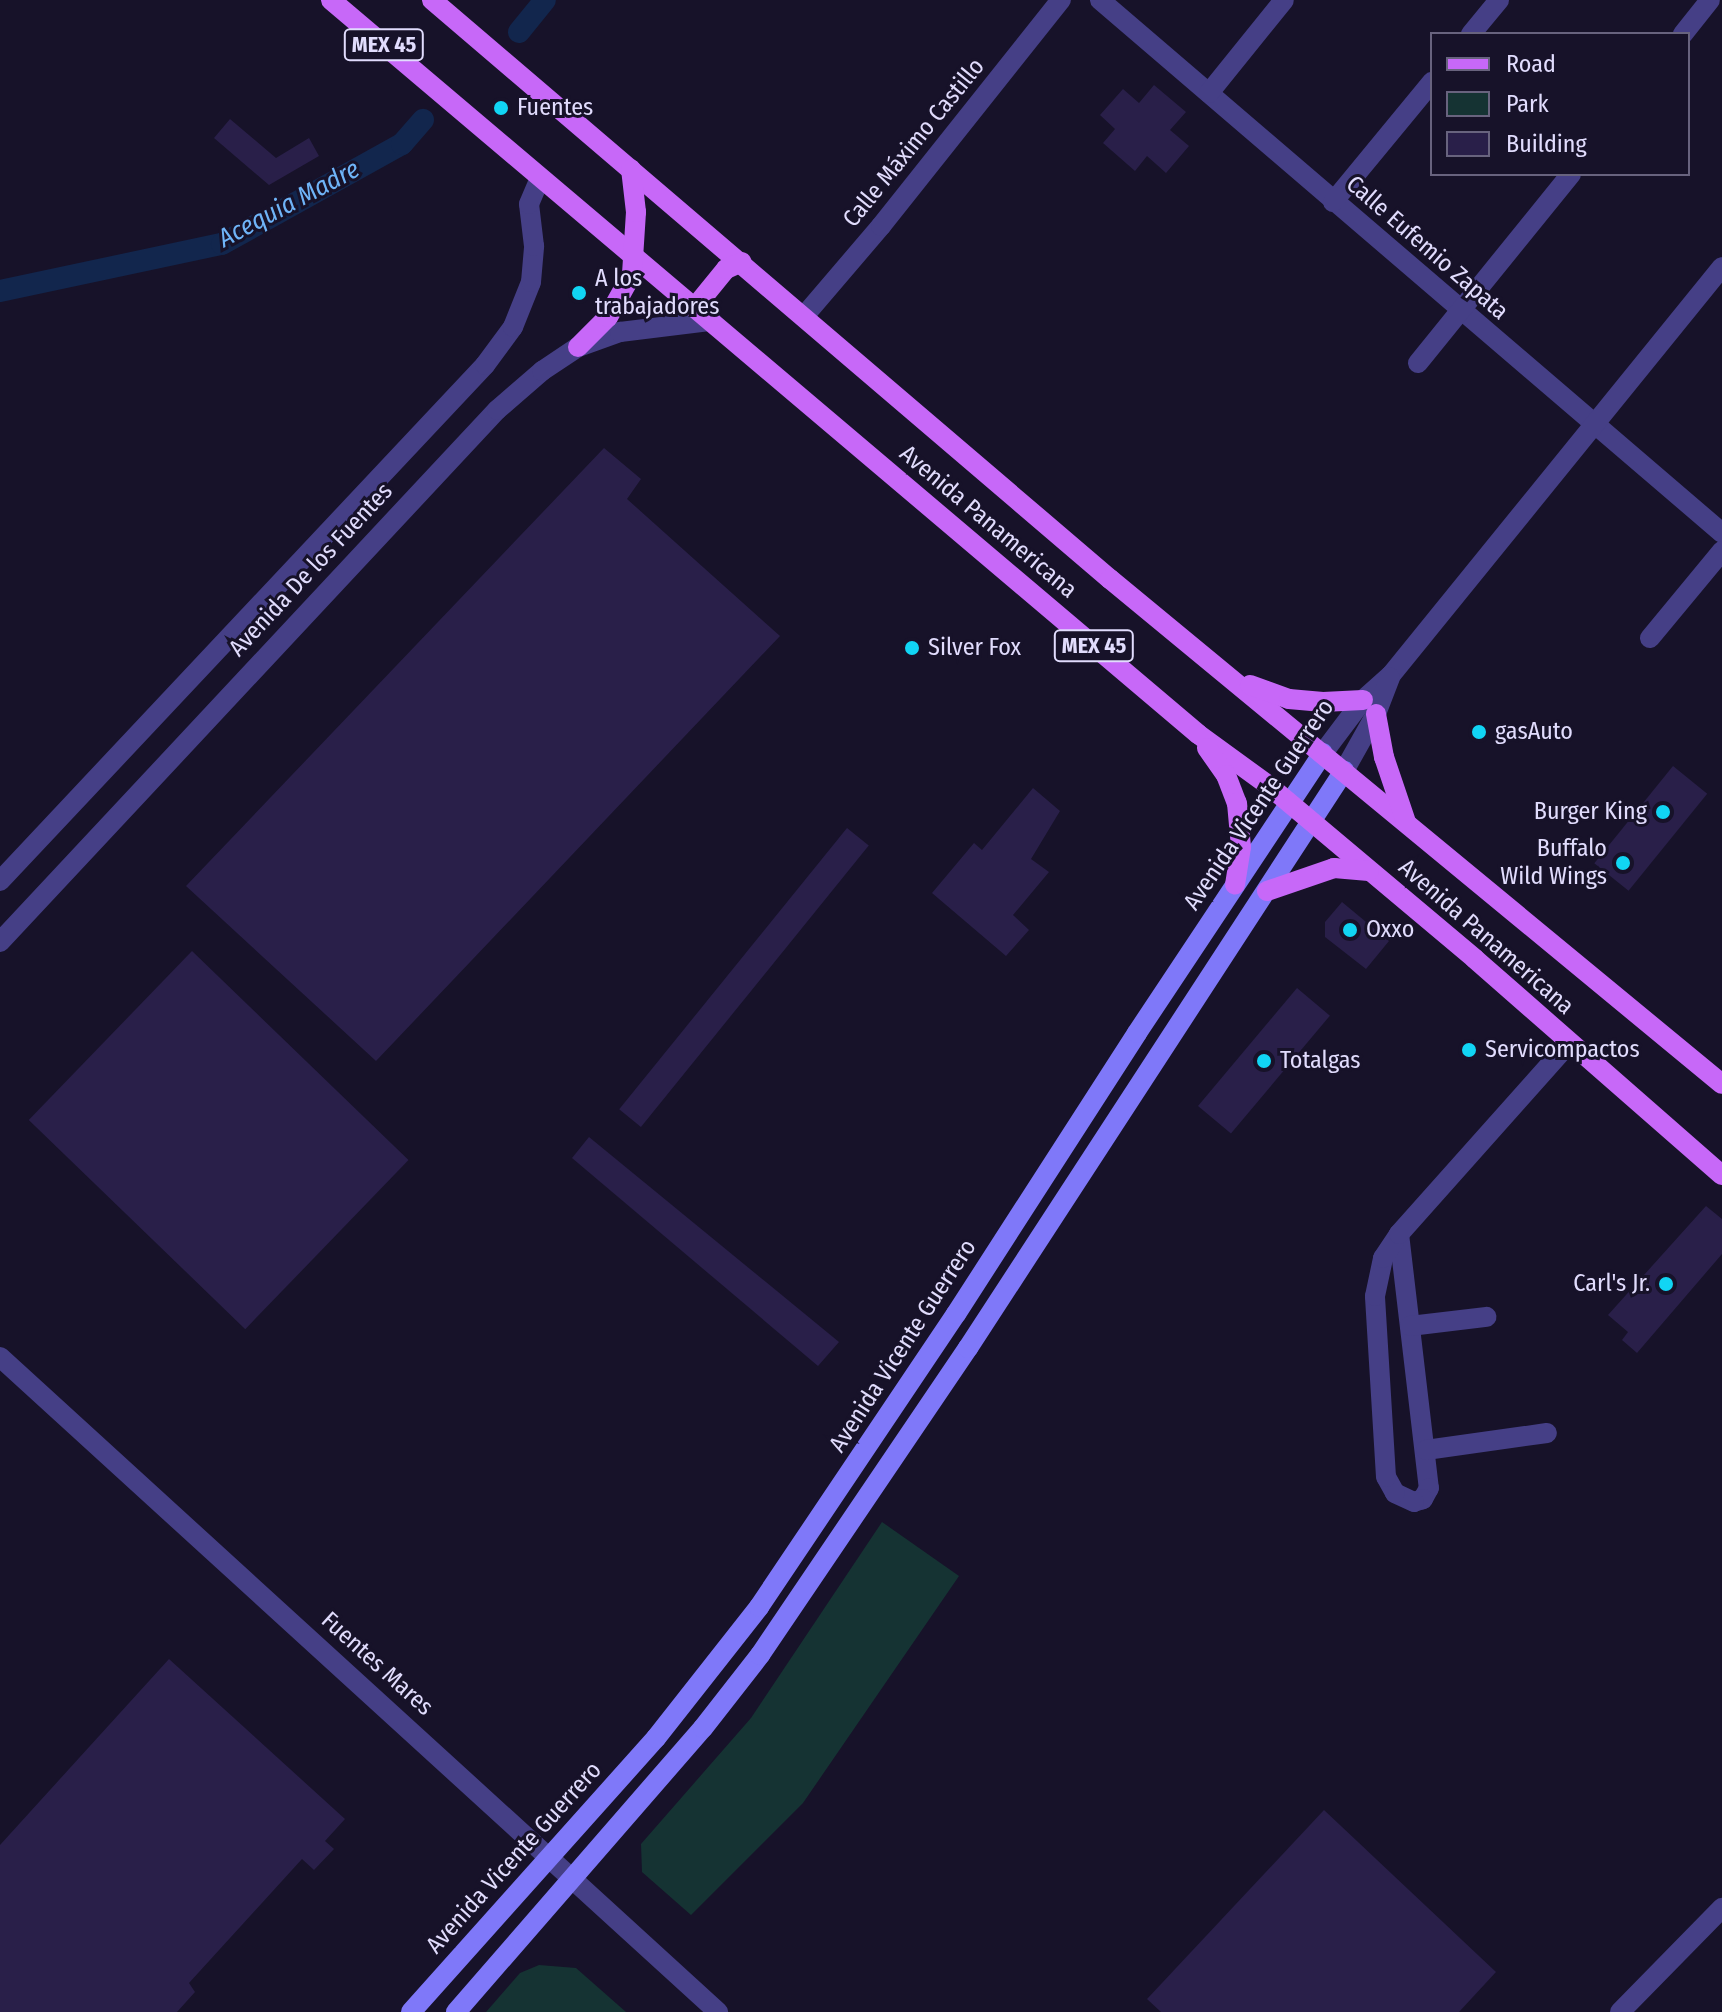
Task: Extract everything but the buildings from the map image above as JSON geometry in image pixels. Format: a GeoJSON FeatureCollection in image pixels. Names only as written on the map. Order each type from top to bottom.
{"type":"FeatureCollection","features":[{"type":"Feature","properties":{"kind":"main road","name":"Avenida Panamericana"},"geometry":{"type":"LineString","coordinates":[[331,0],[1198,734],[1290,804],[1722,1175]]}},
{"type":"Feature","properties":{"kind":"main road","name":"Avenida Panamericana"},"geometry":{"type":"LineString","coordinates":[[432,0],[805,315],[1110,579],[1722,1084]]}},
{"type":"Feature","properties":{"kind":"main road"},"geometry":{"type":"LineString","coordinates":[[578,347],[594,333],[628,286],[636,258],[636,206],[631,169]]}},
{"type":"Feature","properties":{"kind":"main road"},"geometry":{"type":"LineString","coordinates":[[695,307],[726,269],[742,262]]}},
{"type":"Feature","properties":{"kind":"main road"},"geometry":{"type":"LineString","coordinates":[[1234,679],[1289,699],[1370,707],[1408,825]]}},
{"type":"Feature","properties":{"kind":"main road"},"geometry":{"type":"LineString","coordinates":[[1198,734],[1226,775],[1237,803],[1241,847],[1235,885]]}},
{"type":"Feature","properties":{"kind":"main road","name":"Avenida Vicente Guerrero"},"geometry":{"type":"LineString","coordinates":[[411,2012],[694,1692],[798,1552],[1323,753]]}},
{"type":"Feature","properties":{"kind":"main road","name":"Avenida Vicente Guerrero"},"geometry":{"type":"LineString","coordinates":[[456,2012],[703,1728],[760,1655],[968,1348],[1344,771]]}},
{"type":"Feature","properties":{"kind":"main road"},"geometry":{"type":"LineString","coordinates":[[1267,891],[1334,868],[1369,871]]}},
{"type":"Feature","properties":{"kind":"street","name":"Calle Máximo Castillo"},"geometry":{"type":"LineString","coordinates":[[805,315],[861,251],[1061,0]]}},
{"type":"Feature","properties":{"kind":"street","name":"Calle Eufemio Zapata"},"geometry":{"type":"LineString","coordinates":[[1100,0],[1460,312],[1722,533]]}},
{"type":"Feature","properties":{"kind":"street"},"geometry":{"type":"LineString","coordinates":[[1209,93],[1284,0]]}},
{"type":"Feature","properties":{"kind":"street"},"geometry":{"type":"LineString","coordinates":[[1473,32],[1499,0]]}},
{"type":"Feature","properties":{"kind":"street"},"geometry":{"type":"LineString","coordinates":[[1685,32],[1710,0]]}},
{"type":"Feature","properties":{"kind":"street"},"geometry":{"type":"LineString","coordinates":[[1333,202],[1430,84]]}},
{"type":"Feature","properties":{"kind":"street"},"geometry":{"type":"LineString","coordinates":[[1418,363],[1569,176]]}},
{"type":"Feature","properties":{"kind":"street","name":"Avenida De los Fuentes"},"geometry":{"type":"LineString","coordinates":[[0,881],[485,365],[513,327],[531,282],[534,246],[529,204],[540,178]]}},
{"type":"Feature","properties":{"kind":"street","name":"Avenida Vicente Guerrero"},"geometry":{"type":"LineString","coordinates":[[1344,771],[1370,707],[1391,675],[1722,267]]}},
{"type":"Feature","properties":{"kind":"street","name":"Avenida De los Fuentes"},"geometry":{"type":"LineString","coordinates":[[0,942],[497,410],[542,371],[578,347],[620,332],[711,321]]}},
{"type":"Feature","properties":{"kind":"street"},"geometry":{"type":"LineString","coordinates":[[1650,638],[1722,551]]}},
{"type":"Feature","properties":{"kind":"street","name":"Avenida Vicente Guerrero"},"geometry":{"type":"LineString","coordinates":[[1323,753],[1370,707]]}},
{"type":"Feature","properties":{"kind":"street"},"geometry":{"type":"LineString","coordinates":[[1399,1234],[1429,1488],[1423,1499],[1414,1502],[1395,1493],[1386,1477],[1377,1326],[1377,1277],[1383,1258],[1399,1234],[1569,1043]]}},
{"type":"Feature","properties":{"kind":"street"},"geometry":{"type":"LineString","coordinates":[[1410,1326],[1486,1317]]}},
{"type":"Feature","properties":{"kind":"street","name":"Fuentes Mares"},"geometry":{"type":"LineString","coordinates":[[0,1357],[551,1856],[718,2012]]}},
{"type":"Feature","properties":{"kind":"street"},"geometry":{"type":"LineString","coordinates":[[1426,1450],[1547,1433]]}},
{"type":"Feature","properties":{"kind":"street"},"geometry":{"type":"LineString","coordinates":[[1620,2012],[1722,1908]]}},
{"type":"Feature","properties":{"kind":"green space"},"geometry":{"type":"Polygon","coordinates":[[[882,1522],[959,1576],[803,1803],[691,1915],[642,1872],[641,1844],[751,1718],[882,1522]]]}},
{"type":"Feature","properties":{"kind":"green space"},"geometry":{"type":"Polygon","coordinates":[[[539,1965],[576,1968],[626,2012],[486,2012],[520,1973],[539,1965]]]}},
{"type":"Feature","properties":{"kind":"waterway","name":"Acequia Madre"},"geometry":{"type":"LineString","coordinates":[[519,32],[545,0]]}},
{"type":"Feature","properties":{"kind":"waterway","name":"Acequia Madre"},"geometry":{"type":"LineString","coordinates":[[0,291],[222,244],[402,144],[423,120]]}},
{"type":"Feature","properties":{"kind":"place","name":"Fuentes"},"geometry":{"type":"Point","coordinates":[501,108]}},
{"type":"Feature","properties":{"kind":"place","name":"A los trabajadores"},"geometry":{"type":"Point","coordinates":[579,293]}},
{"type":"Feature","properties":{"kind":"place","name":"Silver Fox"},"geometry":{"type":"Point","coordinates":[912,648]}},
{"type":"Feature","properties":{"kind":"place","name":"gasAuto"},"geometry":{"type":"Point","coordinates":[1479,732]}},
{"type":"Feature","properties":{"kind":"place","name":"Burger King"},"geometry":{"type":"Point","coordinates":[1663,812]}},
{"type":"Feature","properties":{"kind":"place","name":"Buffalo Wild Wings"},"geometry":{"type":"Point","coordinates":[1623,863]}},
{"type":"Feature","properties":{"kind":"place","name":"Oxxo"},"geometry":{"type":"Point","coordinates":[1350,930]}},
{"type":"Feature","properties":{"kind":"place","name":"Servicompactos"},"geometry":{"type":"Point","coordinates":[1469,1050]}},
{"type":"Feature","properties":{"kind":"place","name":"Totalgas"},"geometry":{"type":"Point","coordinates":[1264,1061]}},
{"type":"Feature","properties":{"kind":"place","name":"Carl's Jr."},"geometry":{"type":"Point","coordinates":[1666,1284]}}]}
